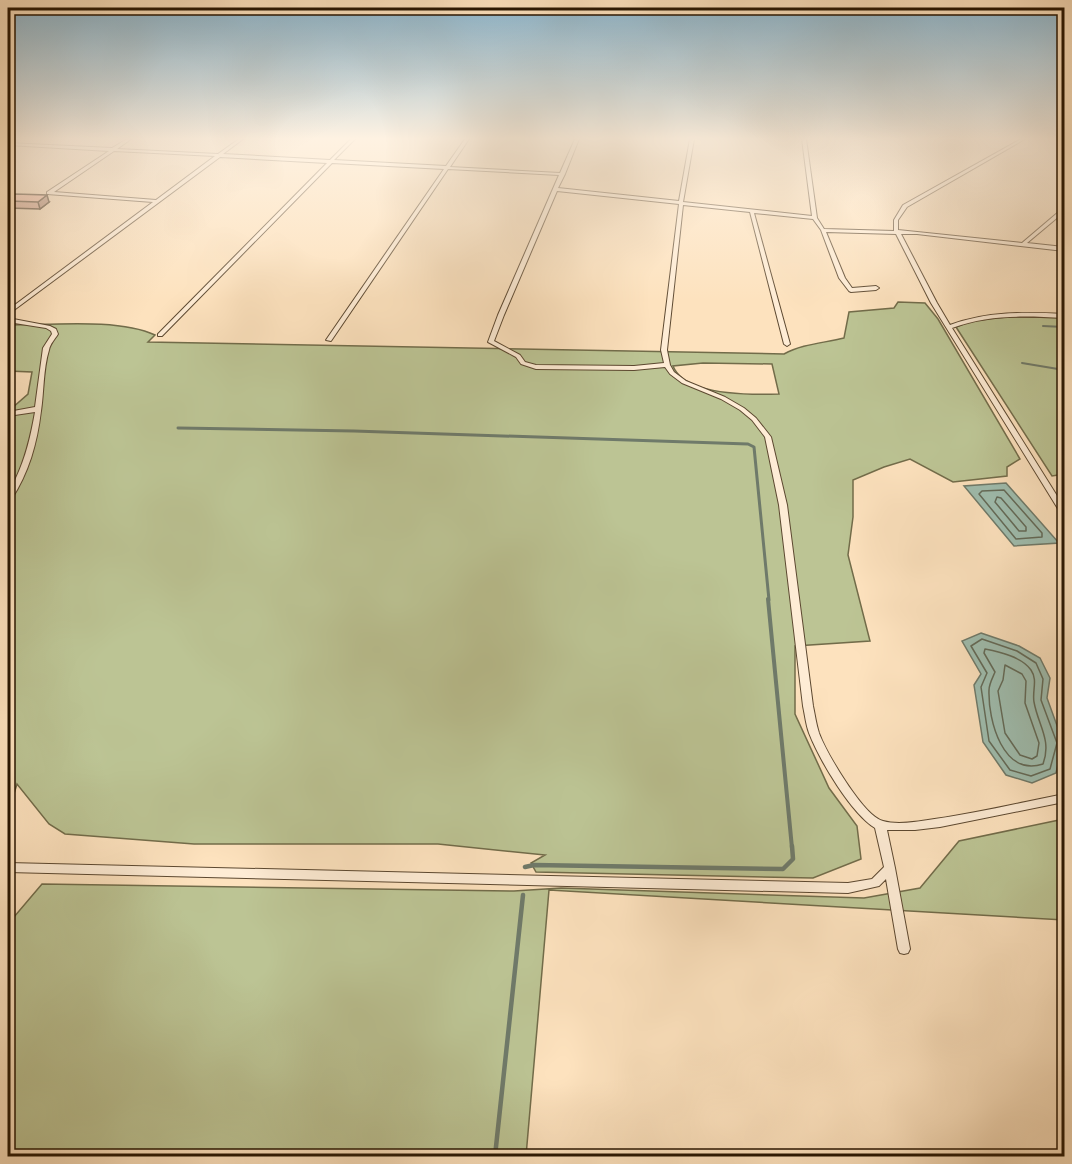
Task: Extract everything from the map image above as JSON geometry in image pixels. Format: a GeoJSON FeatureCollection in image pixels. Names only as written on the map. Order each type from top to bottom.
{"type":"FeatureCollection","features":[{"type":"Feature","properties":{"kind":"street"},"geometry":{"type":"LineString","coordinates":[[53,193],[155,201]]}},
{"type":"Feature","properties":{"kind":"street"},"geometry":{"type":"LineString","coordinates":[[8,312],[166,193]]}},
{"type":"Feature","properties":{"kind":"street"},"geometry":{"type":"LineString","coordinates":[[160,335],[298,193]]}},
{"type":"Feature","properties":{"kind":"street"},"geometry":{"type":"LineString","coordinates":[[329,340],[430,193]]}},
{"type":"Feature","properties":{"kind":"street"},"geometry":{"type":"LineString","coordinates":[[553,193],[491,342],[518,356],[523,363],[536,367],[634,368],[667,365]]}},
{"type":"Feature","properties":{"kind":"street"},"geometry":{"type":"LineString","coordinates":[[594,193],[752,213],[815,218]]}},
{"type":"Feature","properties":{"kind":"street"},"geometry":{"type":"LineString","coordinates":[[683,193],[664,350],[667,365],[672,373],[684,382],[723,398],[742,410],[754,419],[768,437],[783,505],[808,706],[814,733],[848,791],[867,818],[880,825],[900,828],[1065,798]]}},
{"type":"Feature","properties":{"kind":"street"},"geometry":{"type":"LineString","coordinates":[[812,193],[815,218],[823,230],[842,278],[850,290],[876,288]]}},
{"type":"Feature","properties":{"kind":"street"},"geometry":{"type":"LineString","coordinates":[[927,193],[905,206],[896,220],[897,232],[928,292],[1065,512]]}},
{"type":"Feature","properties":{"kind":"street"},"geometry":{"type":"LineString","coordinates":[[1022,245],[1065,210]]}},
{"type":"Feature","properties":{"kind":"street"},"geometry":{"type":"LineString","coordinates":[[752,213],[787,344]]}},
{"type":"Feature","properties":{"kind":"street"},"geometry":{"type":"LineString","coordinates":[[823,230],[897,232],[1065,249]]}},
{"type":"Feature","properties":{"kind":"street"},"geometry":{"type":"LineString","coordinates":[[950,327],[961,322],[992,317],[1065,316]]}},
{"type":"Feature","properties":{"kind":"street"},"geometry":{"type":"LineString","coordinates":[[8,320],[54,330],[44,358],[38,409],[27,466],[18,485],[8,498]]}},
{"type":"Feature","properties":{"kind":"street"},"geometry":{"type":"LineString","coordinates":[[8,414],[38,409]]}},
{"type":"Feature","properties":{"kind":"street"},"geometry":{"type":"LineString","coordinates":[[880,825],[904,949]]}},
{"type":"Feature","properties":{"kind":"street"},"geometry":{"type":"LineString","coordinates":[[8,868],[848,888],[875,883],[890,868]]}},
{"type":"Feature","properties":{"kind":"green space"},"geometry":{"type":"Polygon","coordinates":[[[898,302],[925,303],[938,319],[1020,459],[1007,467],[1007,476],[953,482],[910,459],[853,480],[853,517],[848,555],[870,641],[795,646],[795,714],[829,788],[857,826],[861,859],[813,878],[536,872],[531,863],[545,855],[438,844],[194,844],[65,834],[49,824],[17,784],[8,813],[8,408],[12,408],[28,394],[32,372],[8,371],[8,327],[10,325],[104,324],[123,326],[155,335],[148,342],[784,354],[806,346],[844,338],[849,312],[894,308],[898,302]],[[703,363],[673,366],[680,376],[704,388],[720,392],[779,394],[772,364],[703,363]]]}},
{"type":"Feature","properties":{"kind":"green space"},"geometry":{"type":"Polygon","coordinates":[[[1006,317],[1064,317],[1064,474],[1052,476],[956,327],[971,321],[1006,317]]]}},
{"type":"Feature","properties":{"kind":"green space"},"geometry":{"type":"Polygon","coordinates":[[[1064,819],[1064,920],[549,890],[526,1156],[8,1156],[8,924],[42,884],[514,891],[561,888],[864,898],[920,888],[959,841],[1064,819]]]}},
{"type":"Feature","properties":{"kind":"water"},"geometry":{"type":"Polygon","coordinates":[[[1006,483],[1059,543],[1014,546],[964,486],[1006,483]]]}},
{"type":"Feature","properties":{"kind":"water"},"geometry":{"type":"Polygon","coordinates":[[[981,633],[1019,646],[1040,658],[1050,678],[1047,698],[1063,742],[1056,773],[1032,783],[1006,775],[983,742],[974,685],[981,674],[962,641],[981,633]]]}},
{"type":"Feature","properties":{"kind":"building"},"geometry":{"type":"Polygon","coordinates":[[[15,194],[47,195],[38,202],[8,201],[15,194]]]}},
{"type":"Feature","properties":{"kind":"waterway"},"geometry":{"type":"LineString","coordinates":[[1043,326],[1064,327]]}},
{"type":"Feature","properties":{"kind":"waterway"},"geometry":{"type":"LineString","coordinates":[[1022,363],[1064,370]]}},
{"type":"Feature","properties":{"kind":"waterway"},"geometry":{"type":"LineString","coordinates":[[178,428],[354,431],[748,444],[754,447],[769,600]]}},
{"type":"Feature","properties":{"kind":"waterway"},"geometry":{"type":"LineString","coordinates":[[768,599],[792,848]]}},
{"type":"Feature","properties":{"kind":"waterway"},"geometry":{"type":"LineString","coordinates":[[525,867],[534,865],[783,869],[793,859],[792,846]]}},
{"type":"Feature","properties":{"kind":"waterway"},"geometry":{"type":"LineString","coordinates":[[495,1156],[523,895]]}}]}
